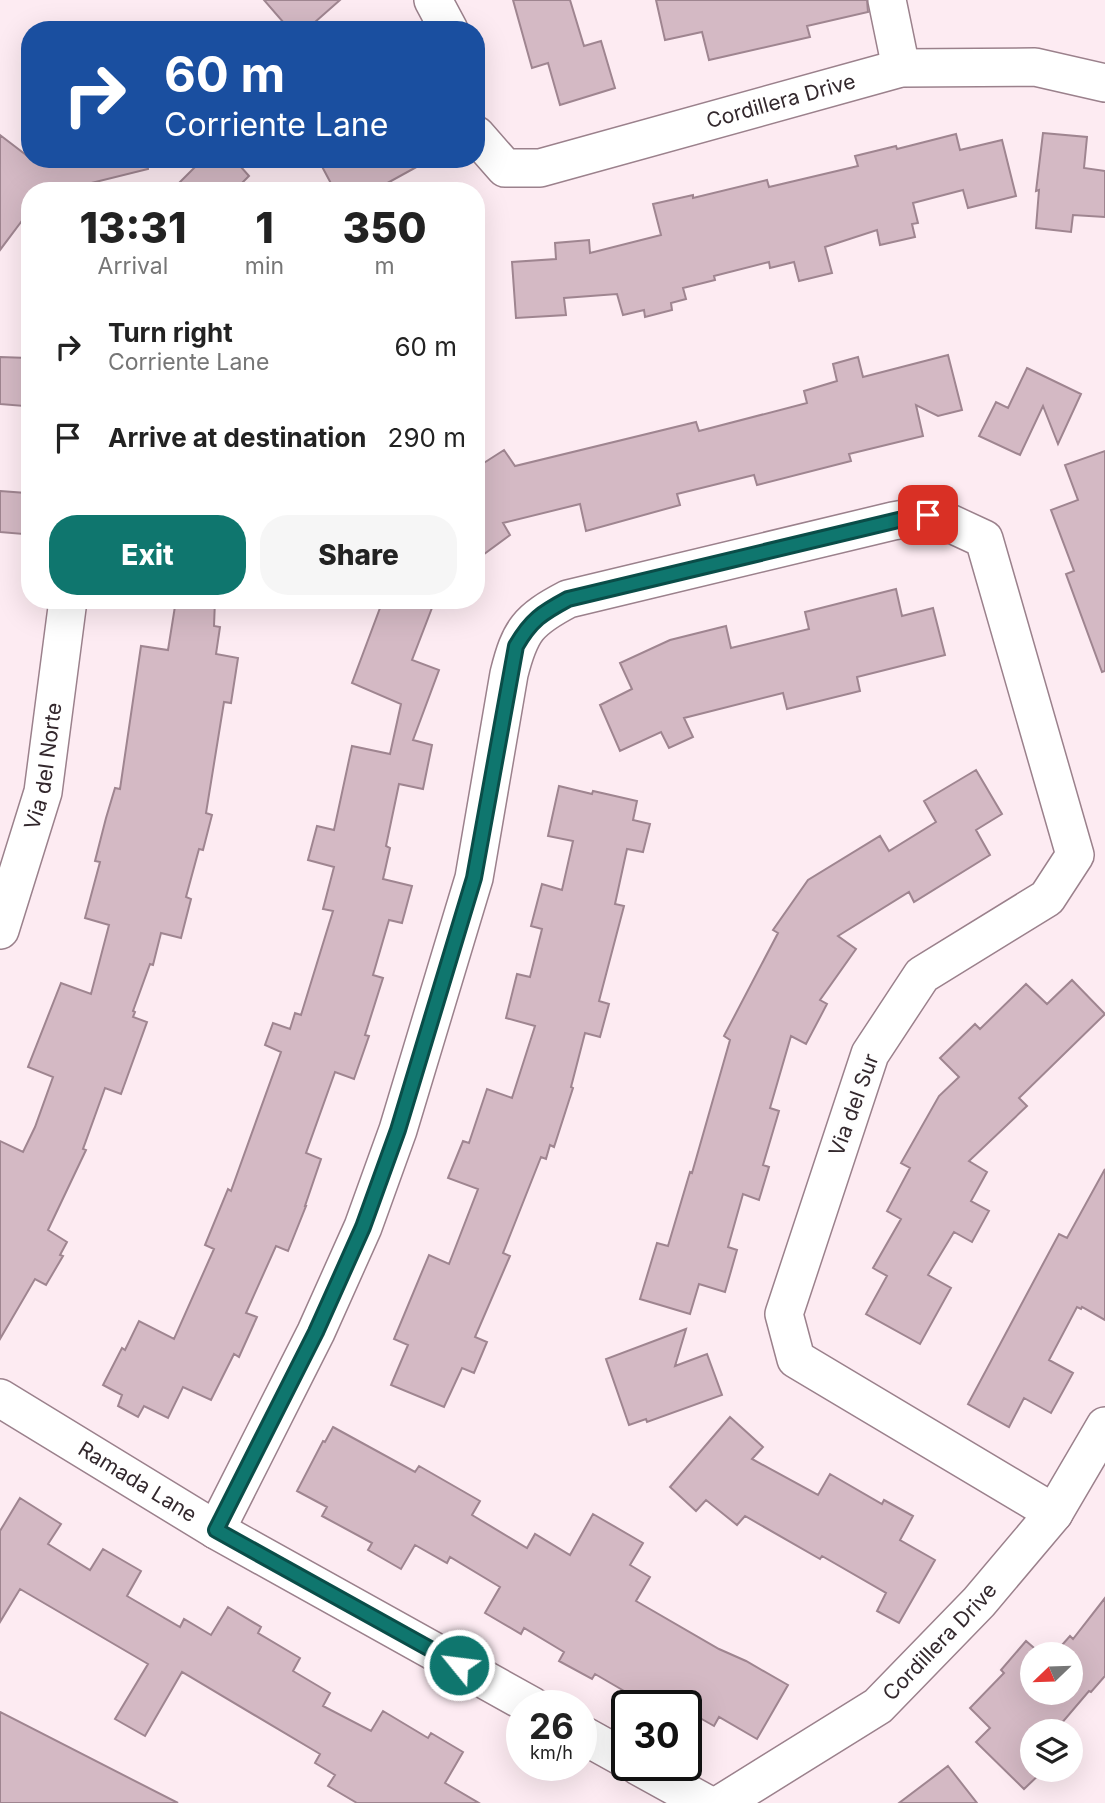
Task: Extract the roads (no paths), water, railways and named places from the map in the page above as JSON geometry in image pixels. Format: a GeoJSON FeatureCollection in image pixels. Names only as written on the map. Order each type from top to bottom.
{"type":"FeatureCollection","features":[{"type":"Feature","properties":{"kind":"street"},"geometry":{"type":"LineString","coordinates":[[433,0],[444,21]]}},
{"type":"Feature","properties":{"kind":"street"},"geometry":{"type":"LineString","coordinates":[[887,0],[901,68]]}},
{"type":"Feature","properties":{"kind":"street","name":"Cordillera Drive"},"geometry":{"type":"LineString","coordinates":[[485,145],[505,168],[540,168],[901,68],[1035,67],[1105,83]]}},
{"type":"Feature","properties":{"kind":"street","name":"Via del Sur"},"geometry":{"type":"LineString","coordinates":[[216,1530],[316,1332],[363,1227],[398,1130],[474,878],[509,674],[516,646],[527,626],[543,612],[568,599],[928,515],[984,539],[1075,855],[1047,898],[922,975],[870,1054],[784,1314],[796,1359],[1054,1513]]}},
{"type":"Feature","properties":{"kind":"street","name":"Via del Norte"},"geometry":{"type":"LineString","coordinates":[[0,930],[43,792],[67,609]]}},
{"type":"Feature","properties":{"kind":"street","name":"Ramada Lane"},"geometry":{"type":"LineString","coordinates":[[0,1398],[216,1530],[506,1692]]}},
{"type":"Feature","properties":{"kind":"street","name":"Cordillera Drive"},"geometry":{"type":"LineString","coordinates":[[722,1803],[878,1706],[979,1602],[1054,1513],[1105,1426]]}},
{"type":"Feature","properties":{"kind":"street"},"geometry":{"type":"LineString","coordinates":[[665,1781],[705,1803]]}}]}
